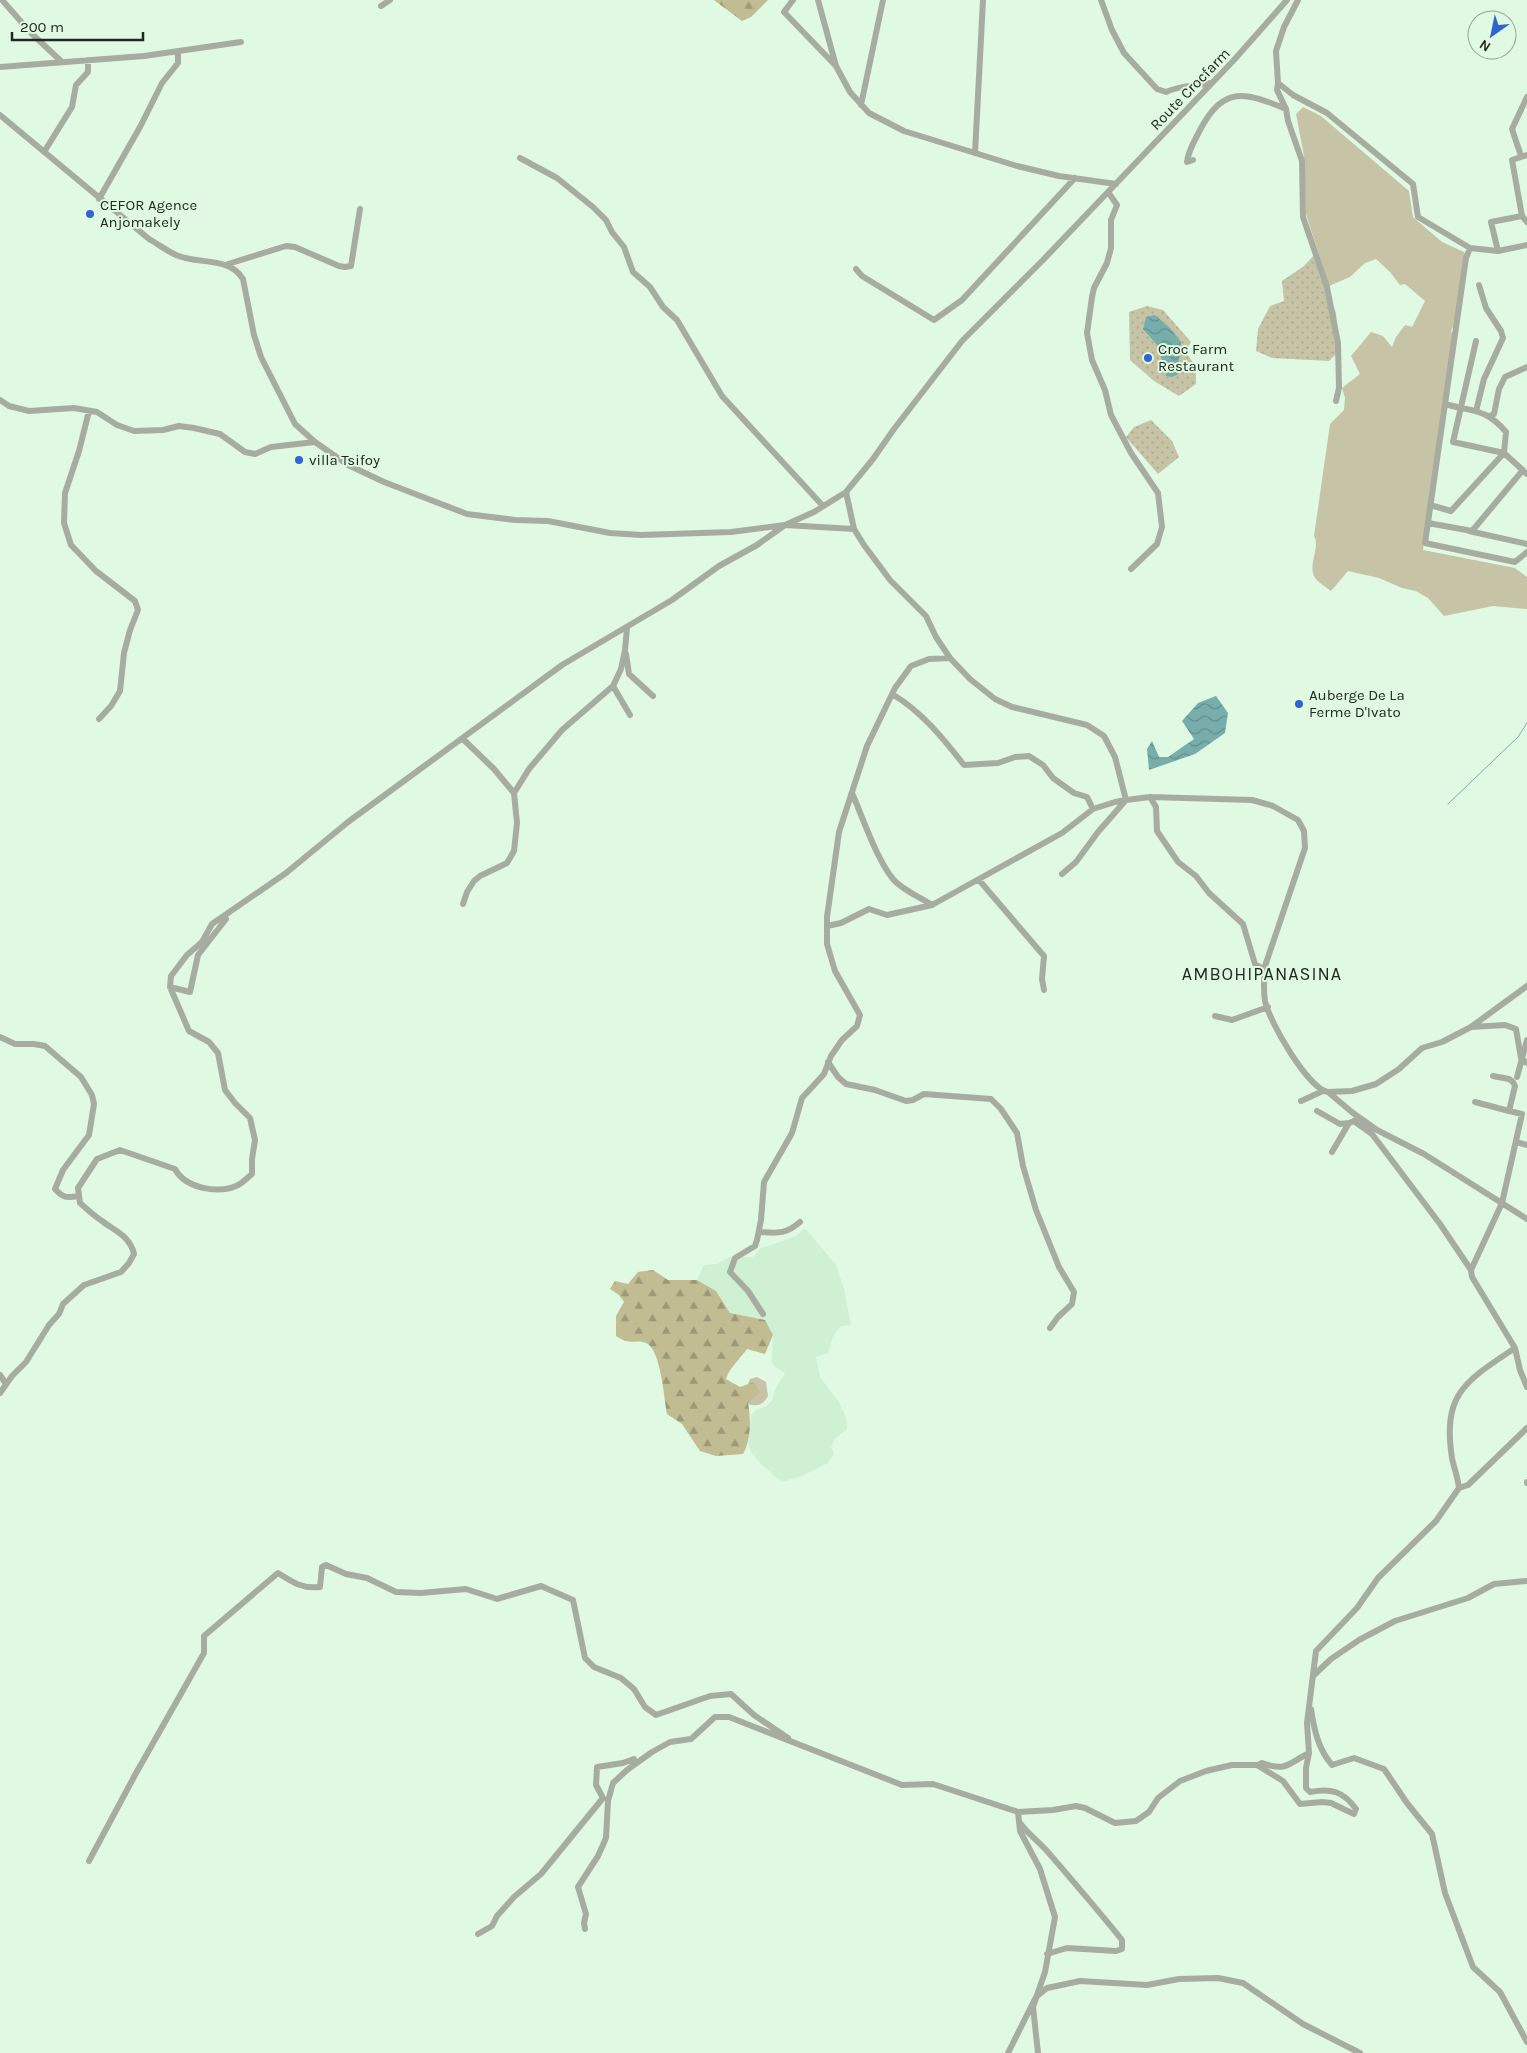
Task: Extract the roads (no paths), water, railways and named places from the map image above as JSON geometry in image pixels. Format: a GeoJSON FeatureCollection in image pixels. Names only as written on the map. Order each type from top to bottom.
{"type":"FeatureCollection","features":[{"type":"Feature","properties":{"kind":"street"},"geometry":{"type":"LineString","coordinates":[[2,0],[31,33],[62,62]]}},
{"type":"Feature","properties":{"kind":"street"},"geometry":{"type":"LineString","coordinates":[[380,6],[390,0]]}},
{"type":"Feature","properties":{"kind":"street"},"geometry":{"type":"LineString","coordinates":[[793,0],[784,12],[836,66]]}},
{"type":"Feature","properties":{"kind":"street"},"geometry":{"type":"LineString","coordinates":[[818,0],[836,66],[850,92],[869,112],[904,131],[1017,166],[1116,184]]}},
{"type":"Feature","properties":{"kind":"street"},"geometry":{"type":"LineString","coordinates":[[861,105],[883,0]]}},
{"type":"Feature","properties":{"kind":"street"},"geometry":{"type":"LineString","coordinates":[[975,153],[983,0]]}},
{"type":"Feature","properties":{"kind":"street"},"geometry":{"type":"LineString","coordinates":[[1101,0],[1112,30],[1124,53],[1157,89],[1166,92],[1176,86],[1211,83]]}},
{"type":"Feature","properties":{"kind":"street","name":"Route Crocfarm"},"geometry":{"type":"LineString","coordinates":[[785,525],[846,492],[962,341],[1116,184],[1260,33],[1287,0]]}},
{"type":"Feature","properties":{"kind":"street"},"geometry":{"type":"LineString","coordinates":[[1298,0],[1284,27],[1276,51],[1277,90],[1286,109],[1288,121],[1302,161],[1303,217],[1326,287],[1338,343],[1339,388],[1336,401]]}},
{"type":"Feature","properties":{"kind":"street"},"geometry":{"type":"LineString","coordinates":[[0,67],[178,52],[241,42]]}},
{"type":"Feature","properties":{"kind":"street"},"geometry":{"type":"LineString","coordinates":[[99,199],[140,127],[162,83],[178,63],[178,52]]}},
{"type":"Feature","properties":{"kind":"street"},"geometry":{"type":"LineString","coordinates":[[44,152],[72,107],[76,85],[88,72],[88,60]]}},
{"type":"Feature","properties":{"kind":"street"},"geometry":{"type":"LineString","coordinates":[[1278,83],[1293,95],[1327,114],[1413,184],[1418,217],[1470,248],[1498,250],[1527,245]]}},
{"type":"Feature","properties":{"kind":"street"},"geometry":{"type":"LineString","coordinates":[[1194,160],[1186,162],[1202,128],[1210,114],[1228,98],[1238,96],[1261,99],[1286,109]]}},
{"type":"Feature","properties":{"kind":"street"},"geometry":{"type":"LineString","coordinates":[[1527,97],[1512,129],[1524,155],[1514,158],[1512,163],[1527,222]]}},
{"type":"Feature","properties":{"kind":"street"},"geometry":{"type":"LineString","coordinates":[[0,115],[149,239],[176,255],[203,262],[228,264],[286,246],[295,247],[345,268],[351,266],[360,209]]}},
{"type":"Feature","properties":{"kind":"street"},"geometry":{"type":"LineString","coordinates":[[520,158],[557,178],[606,220],[612,232],[624,247],[632,272],[650,287],[663,307],[677,320],[722,396],[823,506]]}},
{"type":"Feature","properties":{"kind":"street"},"geometry":{"type":"LineString","coordinates":[[856,269],[862,276],[934,320],[962,300],[1075,178]]}},
{"type":"Feature","properties":{"kind":"street"},"geometry":{"type":"LineString","coordinates":[[1108,192],[1117,205],[1111,220],[1111,248],[1107,263],[1094,288],[1087,333],[1092,360],[1105,390],[1111,415],[1131,454],[1158,493],[1162,527],[1157,544],[1131,569]]}},
{"type":"Feature","properties":{"kind":"street"},"geometry":{"type":"LineString","coordinates":[[1498,250],[1491,222],[1525,215]]}},
{"type":"Feature","properties":{"kind":"street"},"geometry":{"type":"LineString","coordinates":[[1470,248],[1466,258],[1425,544],[1516,562],[1527,552]]}},
{"type":"Feature","properties":{"kind":"street"},"geometry":{"type":"LineString","coordinates":[[228,264],[238,271],[243,279],[254,335],[269,373],[296,424],[315,442],[355,469],[384,482],[466,514],[515,520],[548,521],[625,535],[731,532],[785,525],[854,529]]}},
{"type":"Feature","properties":{"kind":"street"},"geometry":{"type":"LineString","coordinates":[[1476,411],[1484,379],[1503,338],[1501,331],[1486,308],[1479,285]]}},
{"type":"Feature","properties":{"kind":"street"},"geometry":{"type":"LineString","coordinates":[[1469,531],[1525,472],[1504,453],[1453,442],[1476,341]]}},
{"type":"Feature","properties":{"kind":"street"},"geometry":{"type":"LineString","coordinates":[[1490,416],[1494,414],[1499,390],[1505,378],[1527,368]]}},
{"type":"Feature","properties":{"kind":"street"},"geometry":{"type":"LineString","coordinates":[[0,400],[9,406],[29,411],[74,408],[97,412],[117,425],[134,431],[163,430],[179,426],[220,434],[245,452],[256,454],[271,446],[315,442]]}},
{"type":"Feature","properties":{"kind":"street"},"geometry":{"type":"LineString","coordinates":[[1430,505],[1451,511],[1504,453],[1506,432],[1490,416],[1445,404]]}},
{"type":"Feature","properties":{"kind":"street"},"geometry":{"type":"LineString","coordinates":[[89,411],[79,451],[65,493],[64,523],[71,545],[96,571],[135,601],[138,610],[124,653],[120,691],[111,706],[99,720]]}},
{"type":"Feature","properties":{"kind":"street"},"geometry":{"type":"LineString","coordinates":[[846,492],[854,529],[890,580],[926,616],[950,658],[970,679],[995,699],[1012,707],[1088,725],[1104,736],[1114,757],[1126,800]]}},
{"type":"Feature","properties":{"kind":"street"},"geometry":{"type":"LineString","coordinates":[[1428,523],[1527,544]]}},
{"type":"Feature","properties":{"kind":"street"},"geometry":{"type":"LineString","coordinates":[[170,987],[190,992],[198,956],[223,922],[348,822],[562,666],[672,600],[719,566],[757,545],[785,525]]}},
{"type":"Feature","properties":{"kind":"street"},"geometry":{"type":"LineString","coordinates":[[626,628],[625,650],[629,674],[653,696]]}},
{"type":"Feature","properties":{"kind":"street"},"geometry":{"type":"LineString","coordinates":[[514,793],[529,769],[562,730],[613,686],[625,650]]}},
{"type":"Feature","properties":{"kind":"street"},"geometry":{"type":"LineString","coordinates":[[763,1314],[748,1291],[730,1272],[735,1258],[754,1246],[759,1232],[764,1182],[792,1133],[802,1098],[824,1074],[828,1062],[842,1040],[857,1026],[860,1015],[835,971],[827,944],[827,926],[839,832],[867,746],[892,694],[912,666],[929,660],[950,658]]}},
{"type":"Feature","properties":{"kind":"street"},"geometry":{"type":"LineString","coordinates":[[613,686],[630,715]]}},
{"type":"Feature","properties":{"kind":"street"},"geometry":{"type":"LineString","coordinates":[[892,694],[909,704],[945,741],[964,765],[998,764],[1015,757],[1029,756],[1043,764],[1053,778],[1074,793],[1087,797],[1093,810]]}},
{"type":"Feature","properties":{"kind":"street"},"geometry":{"type":"LineString","coordinates":[[463,739],[494,769],[514,793],[517,824],[514,851],[507,863],[480,876],[474,881],[467,892],[463,904]]}},
{"type":"Feature","properties":{"kind":"street"},"geometry":{"type":"LineString","coordinates":[[852,794],[892,879],[932,905]]}},
{"type":"Feature","properties":{"kind":"street"},"geometry":{"type":"LineString","coordinates":[[1150,797],[1156,807],[1157,831],[1178,862],[1196,876],[1209,893],[1242,924],[1255,964],[1264,970]]}},
{"type":"Feature","properties":{"kind":"street"},"geometry":{"type":"LineString","coordinates":[[827,926],[841,923],[868,910],[887,915],[932,905],[1062,833],[1093,810],[1115,802],[1150,797],[1252,800],[1274,806],[1298,820],[1304,831],[1305,848],[1264,970],[1263,983],[1268,1007],[1287,1047],[1310,1081],[1326,1091],[1372,1134],[1440,1224],[1471,1270],[1472,1277],[1515,1348],[1520,1370],[1527,1387]]}},
{"type":"Feature","properties":{"kind":"street"},"geometry":{"type":"LineString","coordinates":[[1062,874],[1076,862],[1098,832],[1126,800]]}},
{"type":"Feature","properties":{"kind":"street"},"geometry":{"type":"LineString","coordinates":[[979,880],[1044,956],[1042,979],[1044,990]]}},
{"type":"Feature","properties":{"kind":"street"},"geometry":{"type":"LineString","coordinates":[[0,1394],[6,1384],[26,1362],[49,1325],[59,1314],[63,1304],[84,1284],[121,1272],[129,1264],[134,1254],[132,1244],[126,1238],[101,1221],[80,1203],[78,1188],[97,1159],[120,1150],[175,1169],[179,1176],[205,1189],[226,1189],[238,1186],[252,1174],[255,1140],[250,1118],[225,1090],[218,1053],[209,1042],[189,1031],[170,987],[171,976],[187,955],[202,942],[212,924],[236,910]]}},
{"type":"Feature","properties":{"kind":"street"},"geometry":{"type":"LineString","coordinates":[[1302,1101],[1326,1091],[1352,1091],[1376,1084],[1399,1069],[1422,1048],[1442,1042],[1471,1027],[1527,986]]}},
{"type":"Feature","properties":{"kind":"street"},"geometry":{"type":"LineString","coordinates":[[1215,1016],[1232,1020],[1268,1007]]}},
{"type":"Feature","properties":{"kind":"street"},"geometry":{"type":"LineString","coordinates":[[1471,1027],[1505,1025],[1516,1028],[1521,1058],[1527,1063]]}},
{"type":"Feature","properties":{"kind":"street"},"geometry":{"type":"LineString","coordinates":[[0,1037],[15,1044],[45,1046],[81,1077],[92,1095],[94,1104],[89,1135],[63,1170],[56,1189],[66,1198],[78,1196]]}},
{"type":"Feature","properties":{"kind":"street"},"geometry":{"type":"LineString","coordinates":[[1517,1077],[1527,1040]]}},
{"type":"Feature","properties":{"kind":"street"},"geometry":{"type":"LineString","coordinates":[[828,1062],[838,1077],[846,1084],[875,1090],[906,1101],[924,1094],[990,1099],[1001,1109],[1017,1132],[1036,1210],[1059,1267],[1074,1292],[1072,1304],[1058,1317],[1050,1328]]}},
{"type":"Feature","properties":{"kind":"street"},"geometry":{"type":"LineString","coordinates":[[1493,1076],[1514,1082],[1509,1111]]}},
{"type":"Feature","properties":{"kind":"street"},"geometry":{"type":"LineString","coordinates":[[1471,1270],[1502,1202],[1516,1142],[1525,1114],[1475,1102]]}},
{"type":"Feature","properties":{"kind":"street"},"geometry":{"type":"LineString","coordinates":[[1317,1111],[1340,1124],[1355,1120],[1424,1154],[1527,1219]]}},
{"type":"Feature","properties":{"kind":"street"},"geometry":{"type":"LineString","coordinates":[[1332,1152],[1355,1120]]}},
{"type":"Feature","properties":{"kind":"street"},"geometry":{"type":"LineString","coordinates":[[1516,1142],[1527,1145]]}},
{"type":"Feature","properties":{"kind":"street"},"geometry":{"type":"LineString","coordinates":[[759,1232],[782,1233],[800,1222]]}},
{"type":"Feature","properties":{"kind":"street"},"geometry":{"type":"LineString","coordinates":[[1459,1488],[1452,1459],[1450,1432],[1450,1419],[1455,1401],[1460,1391],[1469,1381],[1515,1348]]}},
{"type":"Feature","properties":{"kind":"street"},"geometry":{"type":"LineString","coordinates":[[0,1375],[6,1384]]}},
{"type":"Feature","properties":{"kind":"street"},"geometry":{"type":"LineString","coordinates":[[478,1934],[492,1926],[514,1896],[541,1874],[605,1799],[613,1783],[627,1770],[670,1742],[691,1739],[715,1717],[728,1717],[902,1785],[933,1784],[1018,1816],[1076,1806],[1085,1808],[1115,1823],[1136,1821],[1149,1812],[1158,1798],[1180,1781],[1206,1771],[1232,1765],[1257,1766],[1284,1781],[1300,1804],[1331,1803],[1354,1814],[1356,1809],[1349,1799],[1340,1793],[1325,1789],[1310,1792],[1306,1788],[1307,1723],[1316,1651],[1357,1608],[1378,1578],[1436,1521],[1459,1488],[1468,1485],[1527,1428]]}},
{"type":"Feature","properties":{"kind":"street"},"geometry":{"type":"LineString","coordinates":[[89,1861],[134,1775],[204,1654],[204,1636],[278,1573],[299,1586],[309,1588],[320,1587],[322,1567],[326,1565],[346,1574],[367,1578],[396,1592],[421,1593],[466,1589],[497,1599],[542,1586],[573,1600],[585,1658],[594,1667],[620,1678],[634,1689],[645,1707],[656,1715],[710,1696],[731,1694],[754,1715],[797,1744]]}},
{"type":"Feature","properties":{"kind":"street"},"geometry":{"type":"LineString","coordinates":[[1314,1676],[1331,1659],[1359,1640],[1395,1621],[1468,1598],[1494,1584],[1527,1581]]}},
{"type":"Feature","properties":{"kind":"street"},"geometry":{"type":"LineString","coordinates":[[1310,1705],[1316,1736],[1332,1765],[1354,1758],[1384,1769],[1407,1803],[1432,1834],[1445,1893],[1473,1967],[1500,1992],[1527,2042]]}},
{"type":"Feature","properties":{"kind":"street"},"geometry":{"type":"LineString","coordinates":[[1257,1766],[1262,1763],[1274,1768],[1284,1768],[1308,1753]]}},
{"type":"Feature","properties":{"kind":"street"},"geometry":{"type":"LineString","coordinates":[[585,1929],[586,1914],[578,1887],[598,1856],[606,1838],[605,1799],[596,1785],[597,1767],[634,1760]]}},
{"type":"Feature","properties":{"kind":"street"},"geometry":{"type":"LineString","coordinates":[[1018,1816],[1020,1831],[1040,1869],[1055,1917],[1045,1972],[1033,2007],[1038,2053]]}},
{"type":"Feature","properties":{"kind":"street"},"geometry":{"type":"LineString","coordinates":[[1018,1816],[1025,1830],[1036,1838],[1088,1897],[1122,1940],[1122,1949],[1116,1952],[1067,1948],[1047,1954]]}},
{"type":"Feature","properties":{"kind":"street"},"geometry":{"type":"LineString","coordinates":[[1008,2053],[1036,1997],[1046,1988],[1080,1981],[1147,1985],[1179,1979],[1218,1978],[1243,1983],[1303,2024],[1360,2053]]}},
{"type":"Feature","properties":{"kind":"water"},"geometry":{"type":"Polygon","coordinates":[[[1155,315],[1170,328],[1181,342],[1179,363],[1175,364],[1173,370],[1179,374],[1172,377],[1166,376],[1158,346],[1143,329],[1146,317],[1155,315]]]}},
{"type":"Feature","properties":{"kind":"water"},"geometry":{"type":"Polygon","coordinates":[[[1216,696],[1228,713],[1225,733],[1195,754],[1149,770],[1147,749],[1152,741],[1159,757],[1168,757],[1194,739],[1182,721],[1198,703],[1216,696]]]}},
{"type":"Feature","properties":{"kind":"waterway"},"geometry":{"type":"LineString","coordinates":[[1448,804],[1518,737],[1527,723]]}},
{"type":"Feature","properties":{"kind":"place","name":"CEFOR Agence Anjomakely"},"geometry":{"type":"Point","coordinates":[90,214]}},
{"type":"Feature","properties":{"kind":"place","name":"Croc Farm Restaurant"},"geometry":{"type":"Point","coordinates":[1148,358]}},
{"type":"Feature","properties":{"kind":"place","name":"villa Tsifoy"},"geometry":{"type":"Point","coordinates":[299,460]}},
{"type":"Feature","properties":{"kind":"place","name":"Auberge De La Ferme D'Ivato"},"geometry":{"type":"Point","coordinates":[1299,704]}},
{"type":"Feature","properties":{"kind":"district","name":"AMBOHIPANASINA"},"geometry":{"type":"Point","coordinates":[1262,974]}}]}
